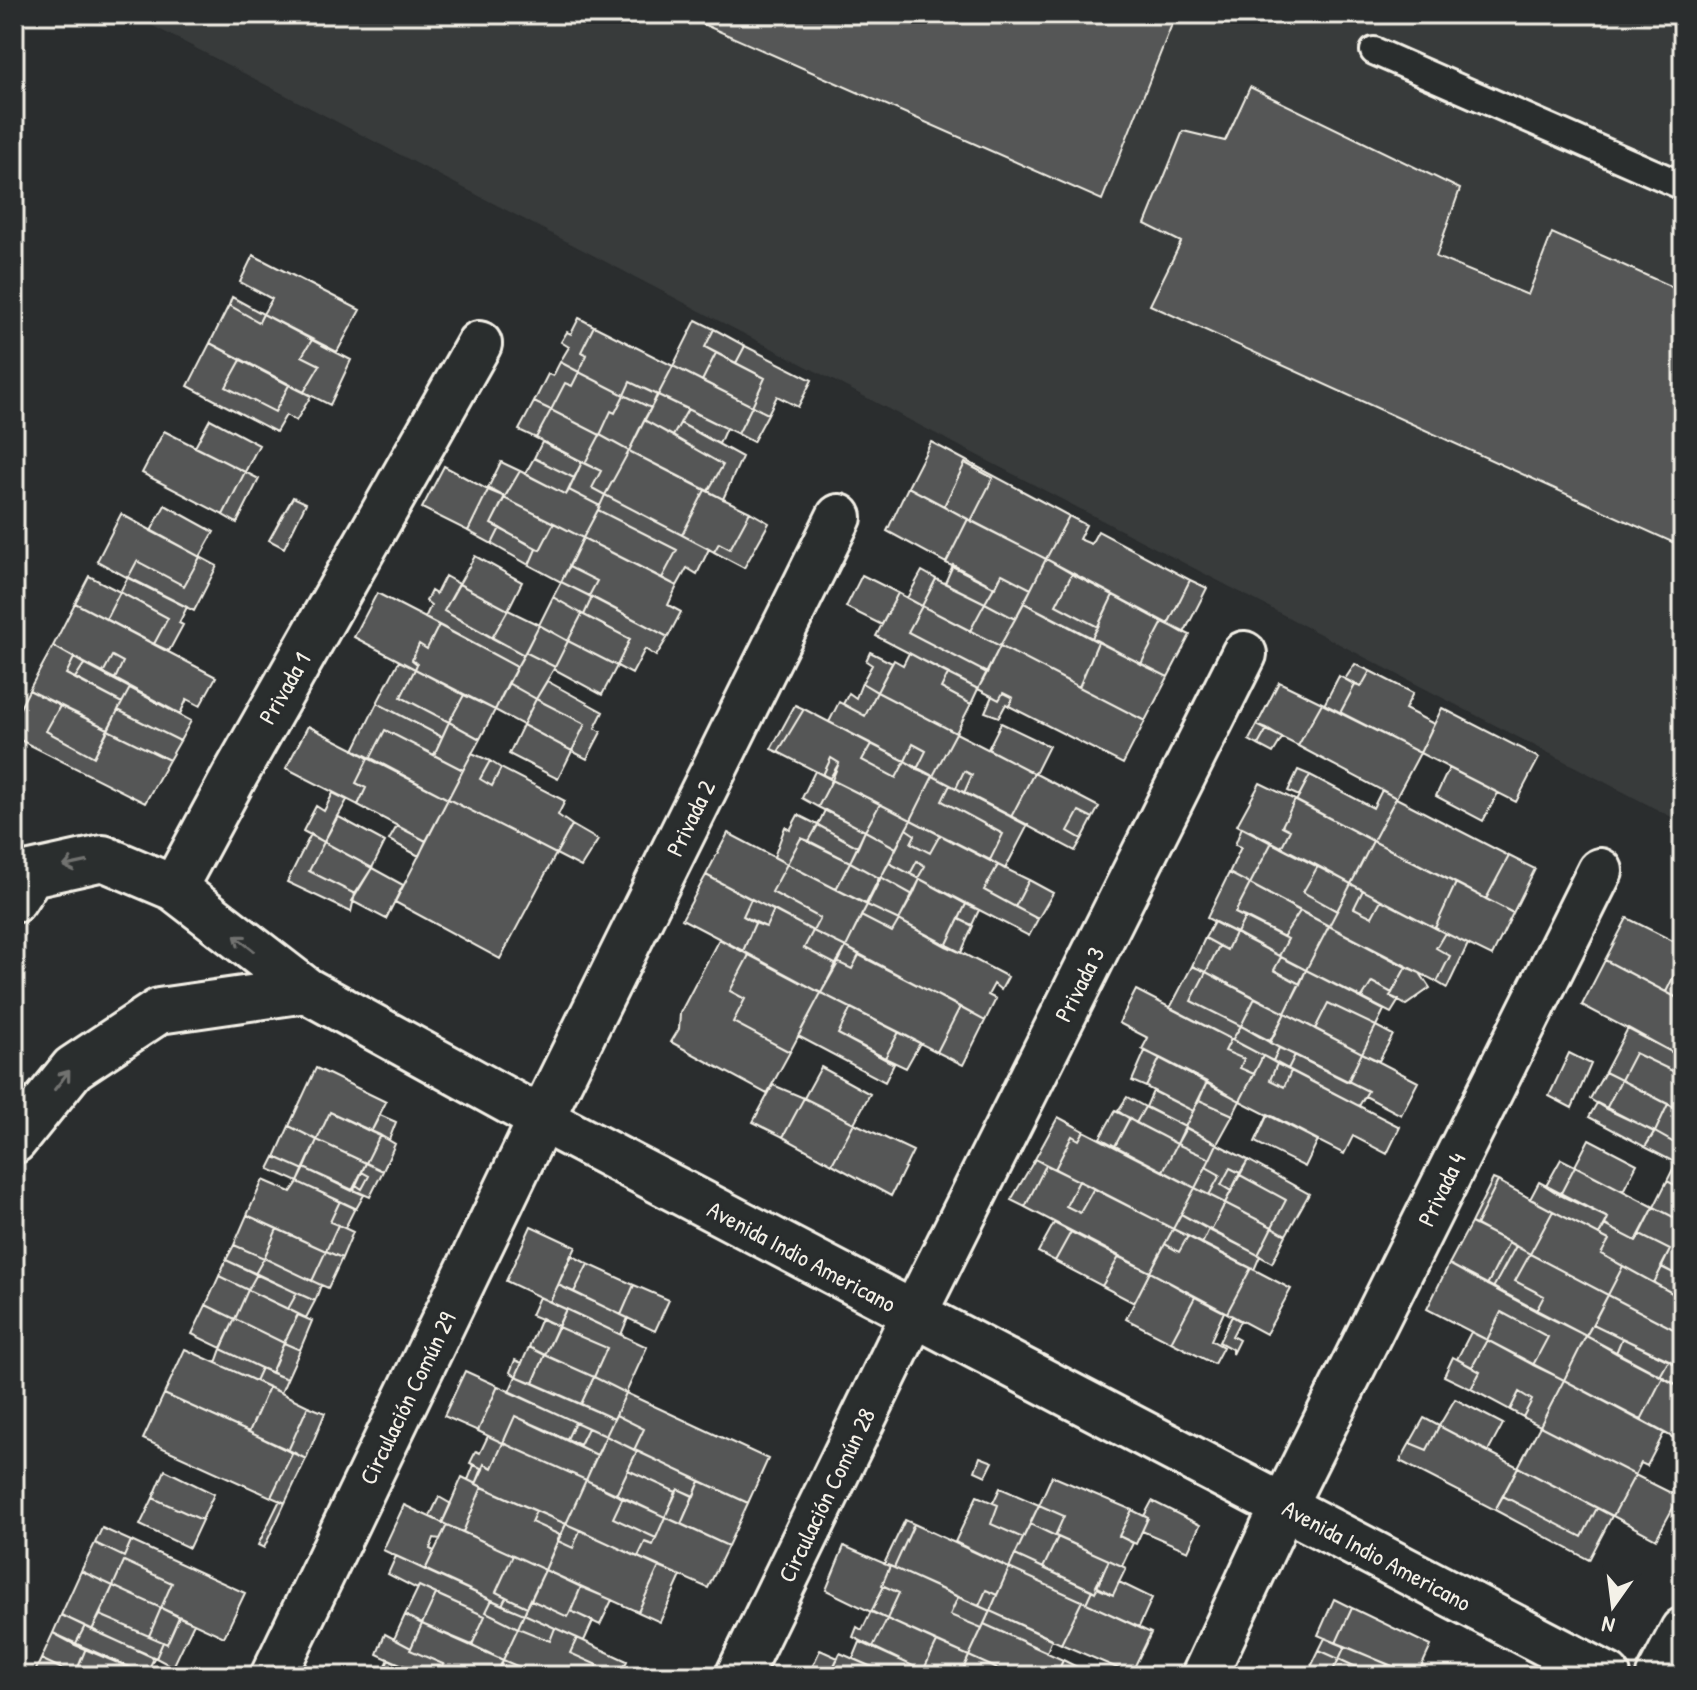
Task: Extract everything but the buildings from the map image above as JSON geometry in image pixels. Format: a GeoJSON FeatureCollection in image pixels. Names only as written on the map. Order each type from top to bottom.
{"type":"FeatureCollection","features":[{"type":"Feature","properties":{"kind":"street","name":"Privada 1"},"geometry":{"type":"LineString","coordinates":[[174,888],[479,344]]}},
{"type":"Feature","properties":{"kind":"street","name":"Privada 2"},"geometry":{"type":"LineString","coordinates":[[541,1119],[839,517]]}},
{"type":"Feature","properties":{"kind":"street","name":"Privada 3"},"geometry":{"type":"LineString","coordinates":[[914,1314],[1244,654]]}},
{"type":"Feature","properties":{"kind":"street"},"geometry":{"type":"LineString","coordinates":[[14,900],[31,874],[103,858],[174,888],[306,990]]}},
{"type":"Feature","properties":{"kind":"street","name":"Privada 4"},"geometry":{"type":"LineString","coordinates":[[1204,1676],[1283,1507],[1600,871]]}},
{"type":"Feature","properties":{"kind":"street"},"geometry":{"type":"LineString","coordinates":[[14,1141],[73,1068],[159,1011],[306,990]]}},
{"type":"Feature","properties":{"kind":"street","name":"Avenida Indio Americano"},"geometry":{"type":"LineString","coordinates":[[306,990],[541,1119],[1608,1676]]}},
{"type":"Feature","properties":{"kind":"street","name":"Circulación Común 29"},"geometry":{"type":"LineString","coordinates":[[273,1676],[541,1119]]}},
{"type":"Feature","properties":{"kind":"street","name":"Circulación Común 28"},"geometry":{"type":"LineString","coordinates":[[738,1676],[914,1314]]}},
{"type":"Feature","properties":{"kind":"street"},"geometry":{"type":"LineString","coordinates":[[1659,1676],[1683,1630]]}},
{"type":"Feature","properties":{"kind":"lane"},"geometry":{"type":"LineString","coordinates":[[1374,51],[1683,186]]}},
{"type":"Feature","properties":{"kind":"shaded area"},"geometry":{"type":"Polygon","coordinates":[[[130,14],[1683,14],[1683,823],[130,14]]]}}]}
